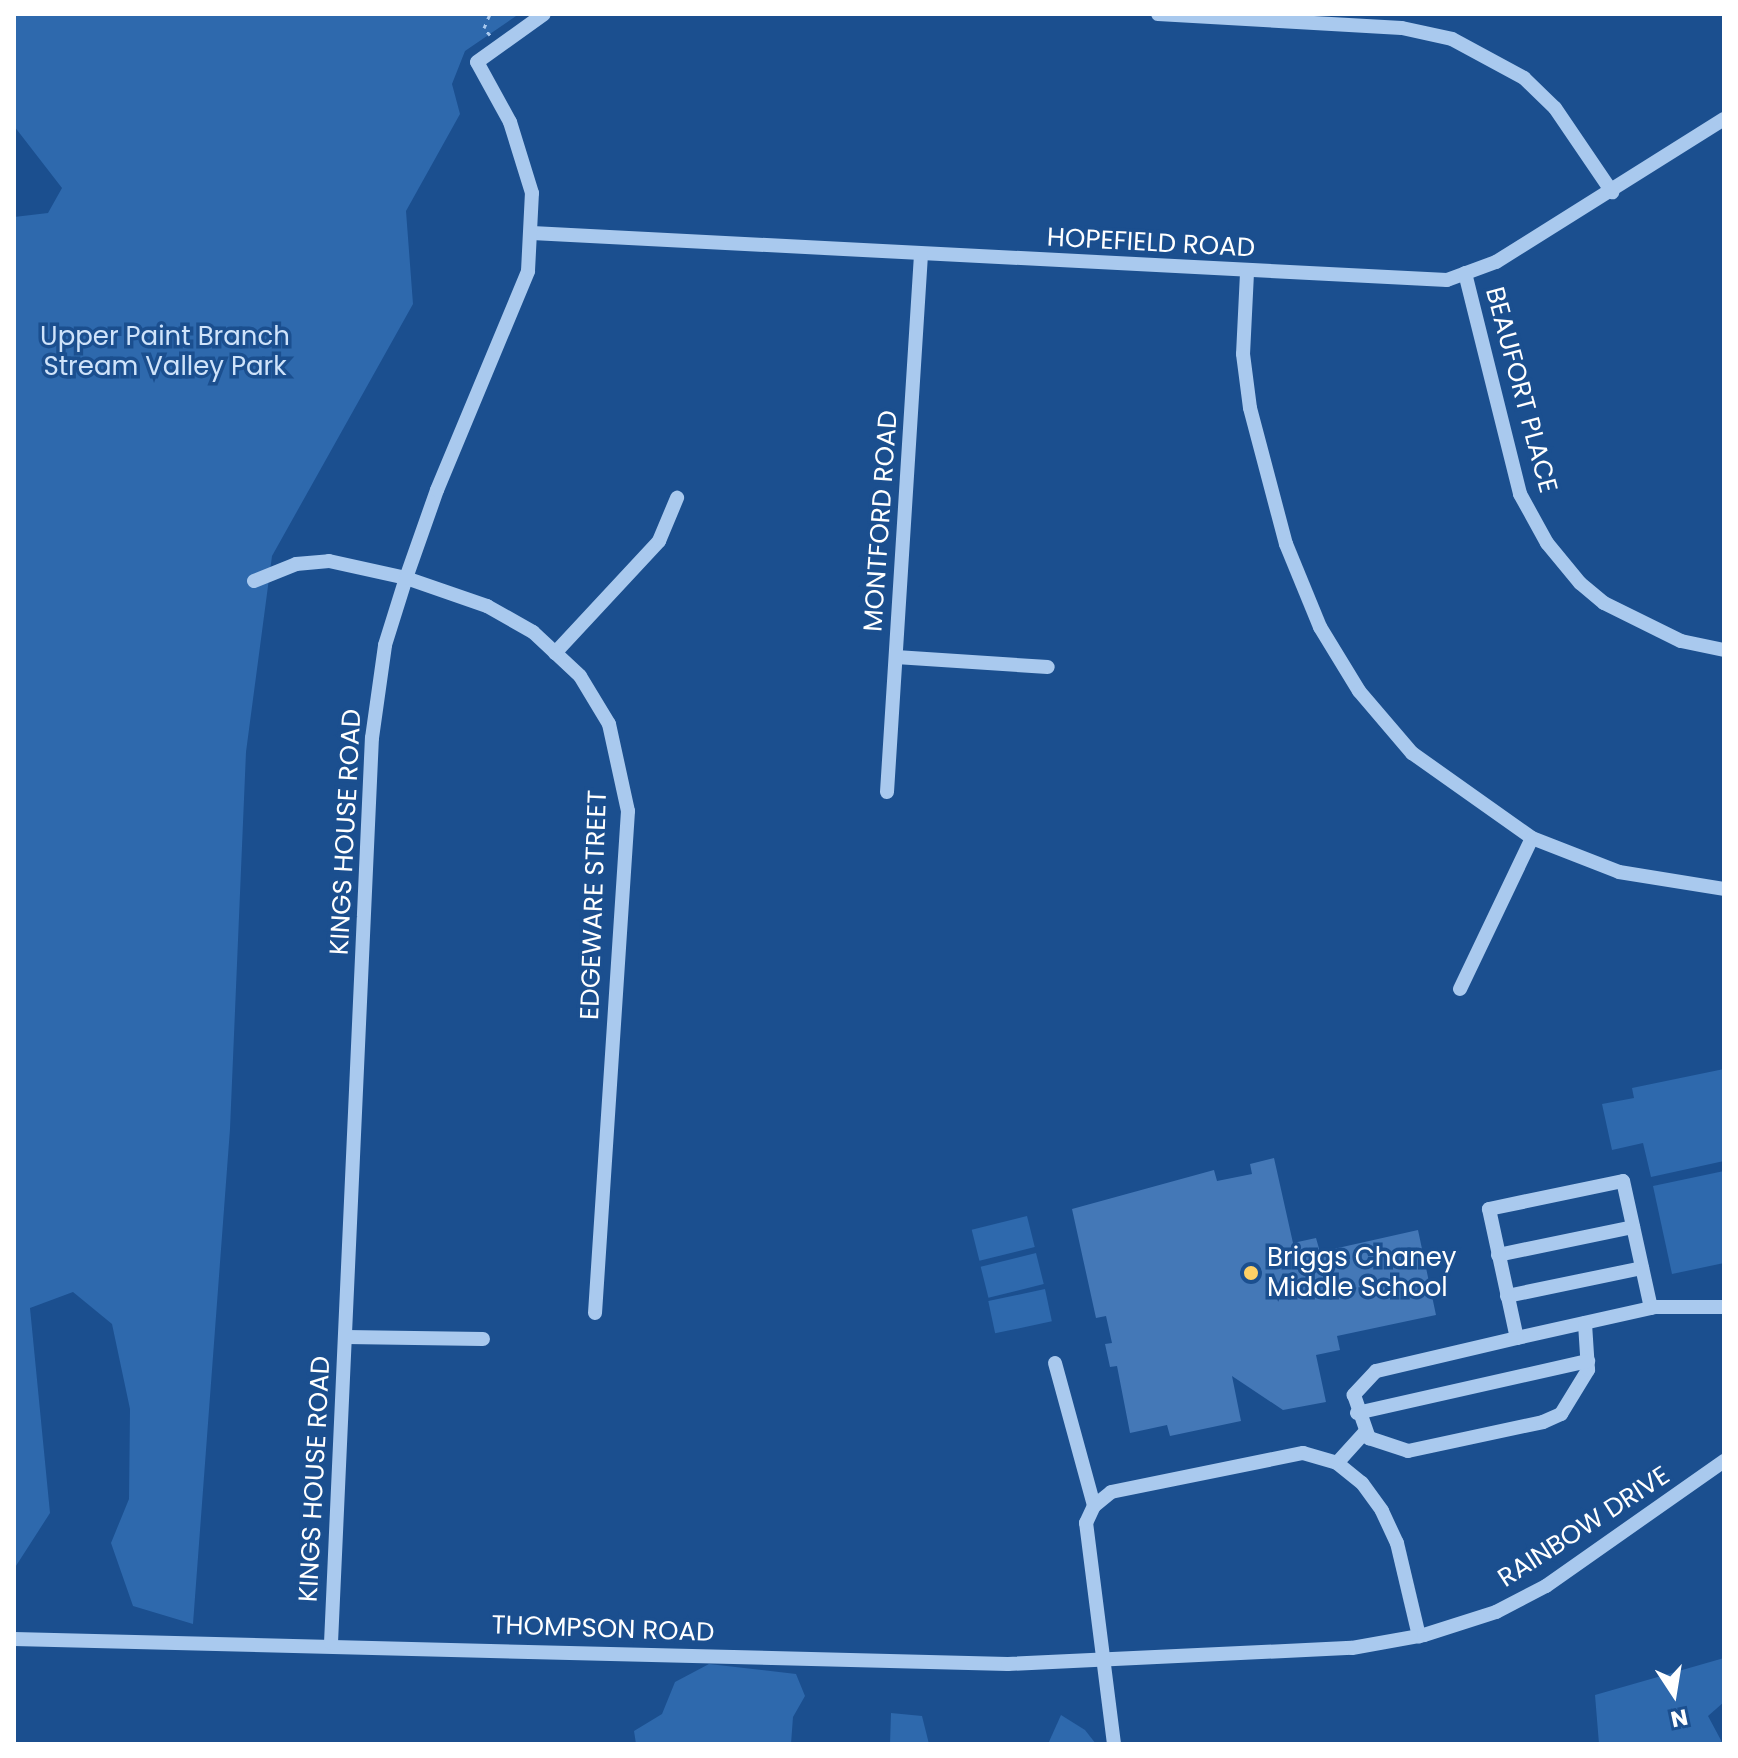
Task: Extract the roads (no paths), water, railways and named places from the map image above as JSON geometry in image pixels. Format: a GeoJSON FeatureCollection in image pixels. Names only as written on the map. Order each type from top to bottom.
{"type":"FeatureCollection","features":[{"type":"Feature","properties":{"kind":"street","name":"KINGS HOUSE ROAD"},"geometry":{"type":"LineString","coordinates":[[331,1643],[372,738],[385,645],[406,578],[437,490],[516,310],[532,233],[532,193],[523,160],[510,122],[477,62],[544,14]]}},
{"type":"Feature","properties":{"kind":"street"},"geometry":{"type":"LineString","coordinates":[[1158,14],[1402,28],[1452,39],[1524,78],[1555,108],[1612,192]]}},
{"type":"Feature","properties":{"kind":"street","name":"HOPEFIELD ROAD"},"geometry":{"type":"LineString","coordinates":[[532,233],[1402,281],[1447,280],[1496,262],[1724,119]]}},
{"type":"Feature","properties":{"kind":"street","name":"MONTFORD ROAD"},"geometry":{"type":"LineString","coordinates":[[887,792],[921,254]]}},
{"type":"Feature","properties":{"kind":"street"},"geometry":{"type":"LineString","coordinates":[[1247,273],[1243,354],[1250,408],[1286,544],[1320,627],[1359,691],[1412,753],[1532,838],[1619,872],[1724,889]]}},
{"type":"Feature","properties":{"kind":"street","name":"BEAUFORT PLACE"},"geometry":{"type":"LineString","coordinates":[[1465,273],[1520,494],[1547,543],[1580,583],[1604,603],[1681,641],[1724,650]]}},
{"type":"Feature","properties":{"kind":"street"},"geometry":{"type":"LineString","coordinates":[[555,653],[659,541],[677,498]]}},
{"type":"Feature","properties":{"kind":"street","name":"EDGEWARE STREET"},"geometry":{"type":"LineString","coordinates":[[254,581],[296,564],[329,561],[406,578],[487,606],[533,632],[580,676],[609,724],[628,811],[595,1313]]}},
{"type":"Feature","properties":{"kind":"street"},"geometry":{"type":"LineString","coordinates":[[896,657],[1048,667]]}},
{"type":"Feature","properties":{"kind":"street"},"geometry":{"type":"LineString","coordinates":[[1460,989],[1532,838]]}},
{"type":"Feature","properties":{"kind":"street"},"geometry":{"type":"LineString","coordinates":[[1517,1338],[1489,1209],[1623,1181],[1651,1308]]}},
{"type":"Feature","properties":{"kind":"street"},"geometry":{"type":"LineString","coordinates":[[1498,1255],[1633,1227]]}},
{"type":"Feature","properties":{"kind":"street"},"geometry":{"type":"LineString","coordinates":[[1507,1296],[1642,1268]]}},
{"type":"Feature","properties":{"kind":"street"},"geometry":{"type":"LineString","coordinates":[[1585,1323],[1588,1361],[1574,1399],[1543,1422],[1408,1451],[1381,1446],[1365,1432],[1354,1395],[1376,1371],[1517,1338],[1651,1308],[1724,1307]]}},
{"type":"Feature","properties":{"kind":"street"},"geometry":{"type":"LineString","coordinates":[[346,1337],[483,1339]]}},
{"type":"Feature","properties":{"kind":"street"},"geometry":{"type":"LineString","coordinates":[[1357,1413],[1588,1361]]}},
{"type":"Feature","properties":{"kind":"street"},"geometry":{"type":"LineString","coordinates":[[1055,1363],[1094,1506]]}},
{"type":"Feature","properties":{"kind":"street"},"geometry":{"type":"LineString","coordinates":[[1337,1463],[1365,1432]]}},
{"type":"Feature","properties":{"kind":"street"},"geometry":{"type":"LineString","coordinates":[[1114,1744],[1106,1660],[1086,1523],[1094,1506],[1111,1492],[1303,1453],[1337,1463],[1362,1483],[1382,1511],[1397,1543],[1419,1636]]}},
{"type":"Feature","properties":{"kind":"street","name":"RAINBOW DRIVE"},"geometry":{"type":"LineString","coordinates":[[1276,1654],[1419,1636],[1496,1612],[1546,1586],[1724,1461]]}},
{"type":"Feature","properties":{"kind":"street","name":"THOMPSON ROAD"},"geometry":{"type":"LineString","coordinates":[[14,1639],[331,1643],[1008,1664],[1276,1654]]}},
{"type":"Feature","properties":{"kind":"place","name":"Briggs Chaney Middle School"},"geometry":{"type":"Point","coordinates":[1251,1273]}},
{"type":"Feature","properties":{"kind":"park label","name":"Upper Paint Branch Stream Valley Park"},"geometry":{"type":"Point","coordinates":[165,352]}}]}
